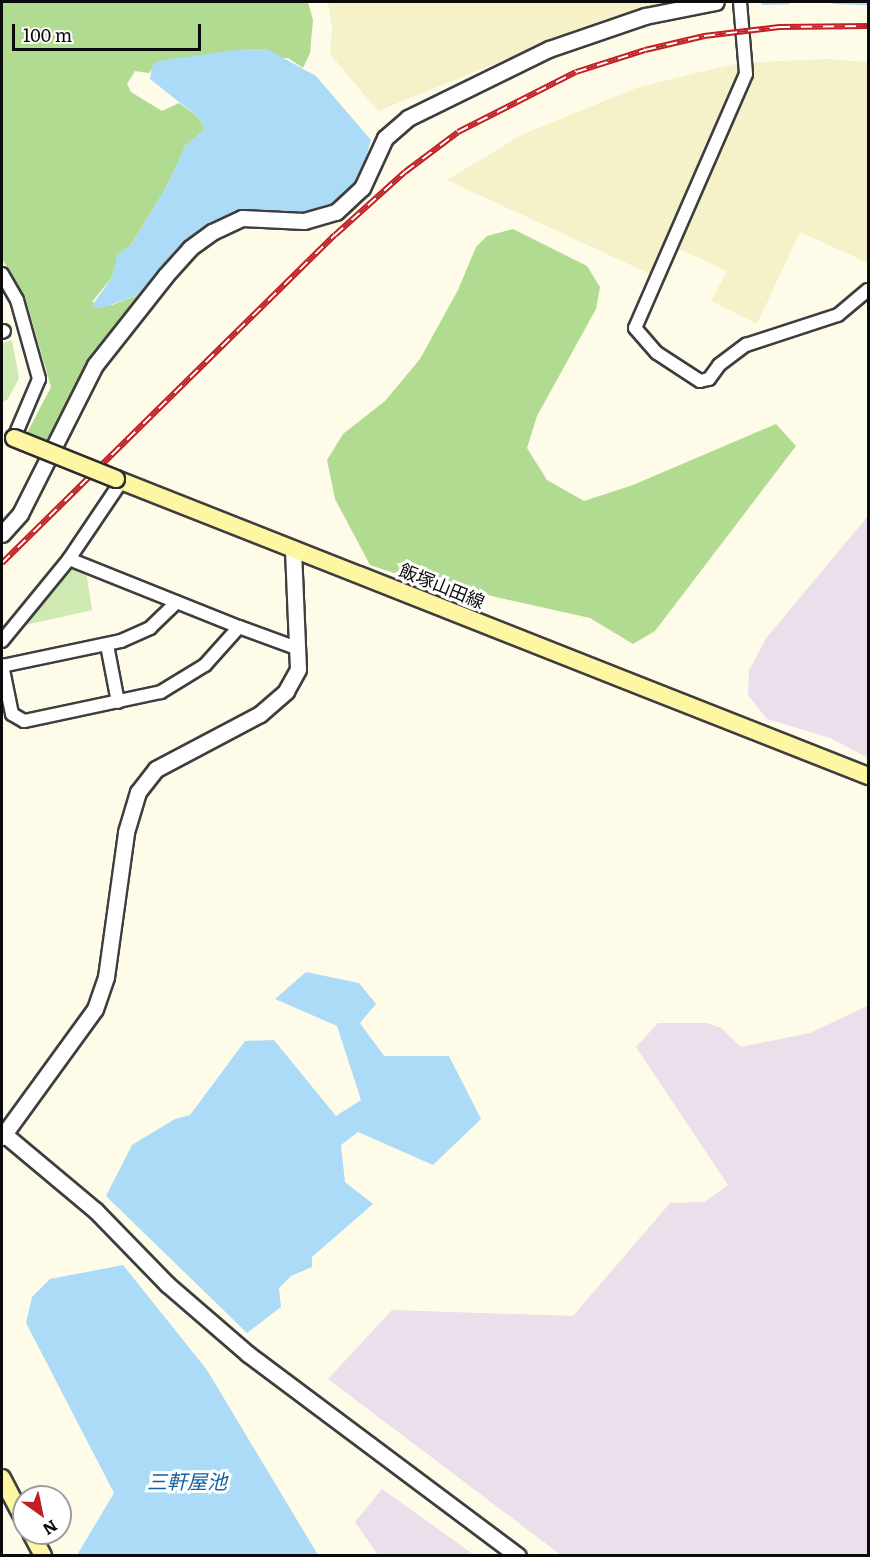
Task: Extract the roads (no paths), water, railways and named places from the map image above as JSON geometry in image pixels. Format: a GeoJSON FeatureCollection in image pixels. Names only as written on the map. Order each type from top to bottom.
{"type":"FeatureCollection","features":[{"type":"Feature","properties":{"kind":"main road","name":"飯塚山田線"},"geometry":{"type":"LineString","coordinates":[[8,435],[118,481],[868,776]]}},
{"type":"Feature","properties":{"kind":"main road"},"geometry":{"type":"LineString","coordinates":[[2,1478],[12,1497]]}},
{"type":"Feature","properties":{"kind":"street"},"geometry":{"type":"LineString","coordinates":[[2,534],[20,514],[95,365],[159,283],[197,243],[242,218],[304,221],[336,212],[362,188],[386,138],[408,118],[549,48],[645,16],[716,2]]}},
{"type":"Feature","properties":{"kind":"street"},"geometry":{"type":"LineString","coordinates":[[740,2],[746,74],[635,328],[657,353],[700,381],[709,379],[719,365],[746,345],[838,315],[868,290]]}},
{"type":"Feature","properties":{"kind":"street"},"geometry":{"type":"LineString","coordinates":[[2,274],[17,300],[39,380],[8,435]]}},
{"type":"Feature","properties":{"kind":"street"},"geometry":{"type":"LineString","coordinates":[[2,641],[69,559],[118,481]]}},
{"type":"Feature","properties":{"kind":"street"},"geometry":{"type":"LineString","coordinates":[[293,549],[299,649],[298,669],[286,691],[260,714],[156,769],[138,792],[126,832],[106,976],[95,1009],[2,1136],[96,1211],[167,1284],[248,1354],[518,1556]]}},
{"type":"Feature","properties":{"kind":"street"},"geometry":{"type":"LineString","coordinates":[[69,559],[299,649]]}},
{"type":"Feature","properties":{"kind":"street"},"geometry":{"type":"LineString","coordinates":[[177,602],[150,628],[107,645],[2,666],[12,714],[24,721],[161,692],[183,682],[205,665],[239,627]]}},
{"type":"Feature","properties":{"kind":"street"},"geometry":{"type":"LineString","coordinates":[[107,645],[118,702]]}},
{"type":"Feature","properties":{"kind":"water"},"geometry":{"type":"Polygon","coordinates":[[[244,49],[267,49],[316,76],[371,140],[360,179],[332,206],[308,216],[241,210],[180,249],[141,294],[102,308],[92,306],[112,277],[117,255],[131,245],[167,186],[186,145],[205,129],[198,117],[150,79],[152,66],[158,61],[244,49]]]}},
{"type":"Feature","properties":{"kind":"water"},"geometry":{"type":"Polygon","coordinates":[[[306,972],[359,983],[376,1004],[360,1023],[384,1056],[449,1056],[481,1119],[433,1165],[358,1132],[341,1145],[345,1182],[373,1204],[312,1257],[312,1267],[291,1276],[279,1288],[281,1307],[247,1333],[106,1196],[132,1145],[175,1119],[190,1115],[245,1041],[274,1040],[336,1116],[361,1100],[337,1026],[275,999],[306,972]]]}},
{"type":"Feature","properties":{"kind":"water","name":"三軒屋池"},"geometry":{"type":"Polygon","coordinates":[[[123,1265],[207,1370],[318,1555],[77,1555],[114,1493],[26,1323],[32,1297],[50,1279],[123,1265]]]}},
{"type":"Feature","properties":{"kind":"waterway"},"geometry":{"type":"LineString","coordinates":[[763,3],[788,2]]}},
{"type":"Feature","properties":{"kind":"waterway"},"geometry":{"type":"LineString","coordinates":[[834,2],[868,3]]}},
{"type":"Feature","properties":{"kind":"railway"},"geometry":{"type":"LineString","coordinates":[[2,563],[335,235],[405,172],[458,132],[576,72],[645,50],[704,36],[779,27],[868,26]]}}]}
